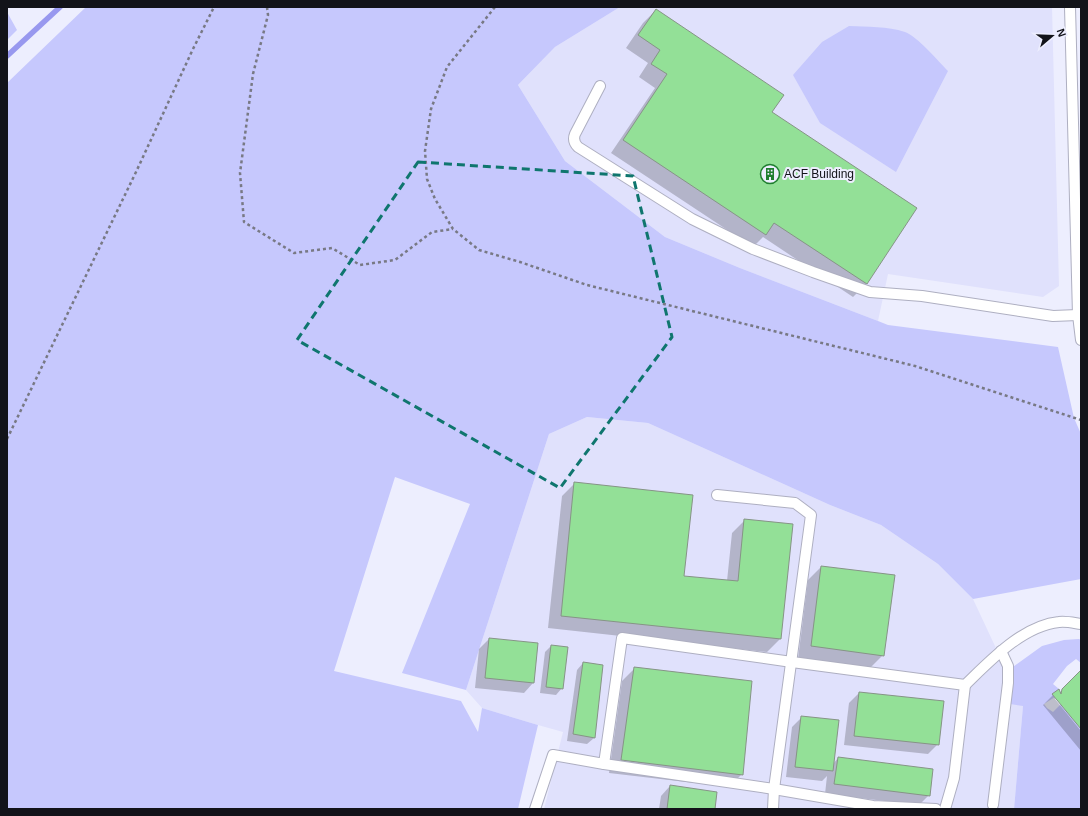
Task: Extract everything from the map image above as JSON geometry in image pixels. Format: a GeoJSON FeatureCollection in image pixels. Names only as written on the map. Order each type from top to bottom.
{"type":"FeatureCollection","features":[{"type":"Feature","properties":{"kind":"lane"},"geometry":{"type":"LineString","coordinates":[[1070,7],[1078,315],[1081,340]]}},
{"type":"Feature","properties":{"kind":"lane"},"geometry":{"type":"LineString","coordinates":[[600,86],[574,138],[574,143],[692,219],[753,249],[870,292],[922,296],[1053,316],[1078,315]]}},
{"type":"Feature","properties":{"kind":"lane"},"geometry":{"type":"LineString","coordinates":[[717,495],[795,503],[811,515],[774,789],[773,809]]}},
{"type":"Feature","properties":{"kind":"lane"},"geometry":{"type":"LineString","coordinates":[[945,809],[954,778],[965,685],[1001,651],[1016,640],[1040,627],[1060,622],[1081,624]]}},
{"type":"Feature","properties":{"kind":"lane"},"geometry":{"type":"LineString","coordinates":[[604,764],[622,638],[965,685]]}},
{"type":"Feature","properties":{"kind":"lane"},"geometry":{"type":"LineString","coordinates":[[993,805],[1008,683],[1008,666],[1001,651]]}},
{"type":"Feature","properties":{"kind":"lane"},"geometry":{"type":"LineString","coordinates":[[535,809],[553,755],[774,789],[873,806],[936,809]]}},
{"type":"Feature","properties":{"kind":"path"},"geometry":{"type":"LineString","coordinates":[[7,439],[123,200],[193,48],[214,7]]}},
{"type":"Feature","properties":{"kind":"path"},"geometry":{"type":"LineString","coordinates":[[267,7],[268,15],[253,74],[240,173],[244,222],[294,253],[332,248],[360,265],[395,260],[432,232],[453,229]]}},
{"type":"Feature","properties":{"kind":"path"},"geometry":{"type":"LineString","coordinates":[[495,7],[446,67],[431,109],[425,151],[426,179],[435,199],[453,229],[479,250],[520,262],[587,285],[915,366],[1081,420]]}},
{"type":"Feature","properties":{"kind":"highlighted area"},"geometry":{"type":"Polygon","coordinates":[[[418,162],[633,176],[672,337],[560,488],[297,340],[418,162]]]}},
{"type":"Feature","properties":{"kind":"shaded area"},"geometry":{"type":"Polygon","coordinates":[[[86,7],[620,7],[555,47],[518,85],[565,161],[665,237],[740,268],[888,325],[1058,347],[1074,418],[1081,434],[1081,579],[973,599],[938,564],[881,525],[830,505],[648,423],[587,417],[549,434],[466,690],[402,673],[470,504],[395,477],[334,671],[461,701],[478,732],[482,708],[538,725],[518,809],[7,809],[7,83],[86,7]]]}},
{"type":"Feature","properties":{"kind":"shaded area"},"geometry":{"type":"Polygon","coordinates":[[[620,7],[1052,7],[1059,286],[1043,297],[888,274],[878,321],[740,268],[665,237],[565,161],[518,85],[555,47],[620,7]]]}},
{"type":"Feature","properties":{"kind":"shaded area"},"geometry":{"type":"Polygon","coordinates":[[[7,12],[17,30],[7,40],[7,12]]]}},
{"type":"Feature","properties":{"kind":"shaded area"},"geometry":{"type":"Polygon","coordinates":[[[849,26],[884,28],[910,34],[921,43],[948,71],[896,172],[820,123],[793,75],[822,42],[849,26]]]}},
{"type":"Feature","properties":{"kind":"shaded area"},"geometry":{"type":"Polygon","coordinates":[[[587,417],[648,423],[830,505],[881,525],[938,564],[973,599],[1023,706],[1014,809],[544,809],[563,732],[482,708],[466,690],[549,434],[587,417]]]}},
{"type":"Feature","properties":{"kind":"shaded area"},"geometry":{"type":"Polygon","coordinates":[[[1064,640],[1081,640],[1081,663],[1076,659],[1067,666],[1053,684],[1059,689],[1053,694],[1055,697],[1044,704],[1053,712],[1061,704],[1081,729],[1081,809],[1014,809],[1023,706],[1004,703],[1006,672],[1042,646],[1064,640]]]}},
{"type":"Feature","properties":{"kind":"building","name":"ACF Building"},"geometry":{"type":"Polygon","coordinates":[[[656,9],[784,95],[772,112],[917,208],[867,284],[774,223],[766,235],[623,140],[667,74],[651,64],[660,50],[638,35],[656,9]]]}},
{"type":"Feature","properties":{"kind":"building"},"geometry":{"type":"Polygon","coordinates":[[[574,482],[693,495],[684,576],[738,581],[744,519],[793,524],[781,639],[561,616],[574,482]]]}},
{"type":"Feature","properties":{"kind":"building"},"geometry":{"type":"Polygon","coordinates":[[[821,566],[895,575],[884,656],[811,646],[821,566]]]}},
{"type":"Feature","properties":{"kind":"building"},"geometry":{"type":"Polygon","coordinates":[[[489,638],[538,643],[534,683],[485,678],[489,638]]]}},
{"type":"Feature","properties":{"kind":"building"},"geometry":{"type":"Polygon","coordinates":[[[551,645],[568,647],[563,689],[546,687],[551,645]]]}},
{"type":"Feature","properties":{"kind":"building"},"geometry":{"type":"Polygon","coordinates":[[[583,662],[603,665],[595,738],[573,734],[583,662]]]}},
{"type":"Feature","properties":{"kind":"building"},"geometry":{"type":"Polygon","coordinates":[[[634,667],[752,681],[743,775],[621,760],[634,667]]]}},
{"type":"Feature","properties":{"kind":"building"},"geometry":{"type":"Polygon","coordinates":[[[1081,670],[1081,729],[1052,694],[1059,689],[1061,694],[1062,689],[1081,670]]]}},
{"type":"Feature","properties":{"kind":"building"},"geometry":{"type":"Polygon","coordinates":[[[859,692],[944,701],[939,745],[854,736],[859,692]]]}},
{"type":"Feature","properties":{"kind":"building"},"geometry":{"type":"Polygon","coordinates":[[[801,716],[839,720],[833,771],[795,767],[801,716]]]}},
{"type":"Feature","properties":{"kind":"building"},"geometry":{"type":"Polygon","coordinates":[[[838,757],[933,769],[930,796],[834,784],[838,757]]]}},
{"type":"Feature","properties":{"kind":"building"},"geometry":{"type":"Polygon","coordinates":[[[670,785],[717,792],[715,809],[667,809],[670,785]]]}},
{"type":"Feature","properties":{"kind":"waterway"},"geometry":{"type":"LineString","coordinates":[[7,56],[60,7]]}},
{"type":"Feature","properties":{"kind":"place","name":"ACF Building"},"geometry":{"type":"Point","coordinates":[770,174]}}]}
